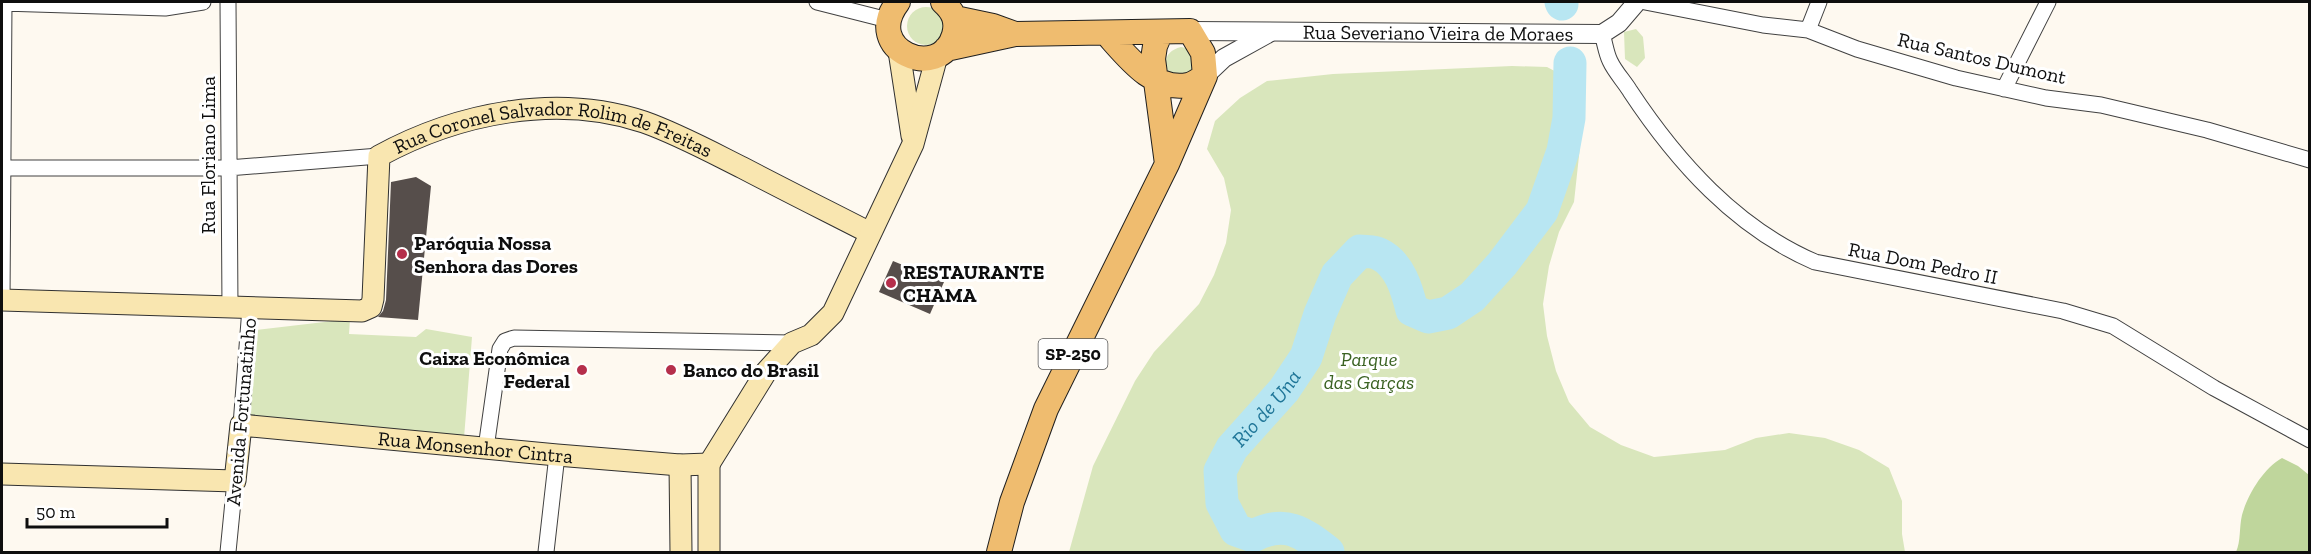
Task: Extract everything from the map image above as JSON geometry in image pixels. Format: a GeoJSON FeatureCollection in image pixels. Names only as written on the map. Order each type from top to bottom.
{"type":"FeatureCollection","features":[{"type":"Feature","properties":{"kind":"main road"},"geometry":{"type":"LineString","coordinates":[[895,6],[890,37],[899,51],[913,144]]}},
{"type":"Feature","properties":{"kind":"main road"},"geometry":{"type":"LineString","coordinates":[[708,552],[709,464],[766,372],[792,343],[810,335],[833,314],[913,144],[942,53],[952,40],[956,29],[950,7]]}},
{"type":"Feature","properties":{"kind":"main road","name":"Rua Severiano Vieira de Moraes"},"geometry":{"type":"LineString","coordinates":[[950,7],[1015,34]]}},
{"type":"Feature","properties":{"kind":"main road"},"geometry":{"type":"LineString","coordinates":[[1190,31],[1203,53],[1205,76]]}},
{"type":"Feature","properties":{"kind":"main road","name":"Rua Severiano Vieira de Moraes"},"geometry":{"type":"LineString","coordinates":[[899,51],[917,59],[1015,34],[1190,31]]}},
{"type":"Feature","properties":{"kind":"main road"},"geometry":{"type":"LineString","coordinates":[[1161,32],[1153,59],[1167,164]]}},
{"type":"Feature","properties":{"kind":"main road","name":"Rua Severiano Vieira de Moraes"},"geometry":{"type":"LineString","coordinates":[[1106,33],[1141,70],[1156,79],[1173,85],[1189,85],[1205,76]]}},
{"type":"Feature","properties":{"kind":"main road","name":"SP-250"},"geometry":{"type":"LineString","coordinates":[[999,552],[1012,502],[1046,409],[1167,164],[1205,76]]}},
{"type":"Feature","properties":{"kind":"main road","name":"Rua Coronel Salvador Rolim de Freitas"},"geometry":{"type":"LineString","coordinates":[[379,156],[410,139],[449,125],[493,114],[582,109],[643,122],[690,142],[870,232]]}},
{"type":"Feature","properties":{"kind":"main road"},"geometry":{"type":"LineString","coordinates":[[2,300],[362,311],[371,307],[373,299],[379,156]]}},
{"type":"Feature","properties":{"kind":"main road","name":"Rua Monsenhor Cintra"},"geometry":{"type":"LineString","coordinates":[[241,425],[557,455],[680,465],[709,464]]}},
{"type":"Feature","properties":{"kind":"main road","name":"Avenida Fortunatinho"},"geometry":{"type":"LineString","coordinates":[[235,481],[241,425]]}},
{"type":"Feature","properties":{"kind":"main road"},"geometry":{"type":"LineString","coordinates":[[680,465],[681,552]]}},
{"type":"Feature","properties":{"kind":"main road"},"geometry":{"type":"LineString","coordinates":[[2,474],[235,481]]}},
{"type":"Feature","properties":{"kind":"street"},"geometry":{"type":"LineString","coordinates":[[2,300],[3,3],[165,8],[203,2]]}},
{"type":"Feature","properties":{"kind":"street","name":"Rua Floriano Lima"},"geometry":{"type":"LineString","coordinates":[[228,2],[228,168],[240,308]]}},
{"type":"Feature","properties":{"kind":"street"},"geometry":{"type":"LineString","coordinates":[[817,2],[895,6]]}},
{"type":"Feature","properties":{"kind":"street"},"geometry":{"type":"LineString","coordinates":[[1602,34],[1618,23],[1637,2]]}},
{"type":"Feature","properties":{"kind":"street","name":"Rua Santos Dumont"},"geometry":{"type":"LineString","coordinates":[[1645,2],[1753,23],[1808,30],[1857,49],[1956,78],[2046,98],[2101,105],[2206,130],[2310,160]]}},
{"type":"Feature","properties":{"kind":"street"},"geometry":{"type":"LineString","coordinates":[[1808,30],[1819,2]]}},
{"type":"Feature","properties":{"kind":"street"},"geometry":{"type":"LineString","coordinates":[[2004,89],[2048,2]]}},
{"type":"Feature","properties":{"kind":"street","name":"Rua Severiano Vieira de Moraes"},"geometry":{"type":"LineString","coordinates":[[1205,76],[1224,58],[1274,30]]}},
{"type":"Feature","properties":{"kind":"street","name":"Rua Severiano Vieira de Moraes"},"geometry":{"type":"LineString","coordinates":[[1190,31],[1602,34]]}},
{"type":"Feature","properties":{"kind":"street","name":"Rua Dom Pedro II"},"geometry":{"type":"LineString","coordinates":[[1602,34],[1610,61],[1669,147],[1718,198],[1753,227],[1787,250],[1815,262],[2063,311],[2113,326],[2214,388],[2310,441]]}},
{"type":"Feature","properties":{"kind":"street","name":"Rua Coronel Salvador Rolim de Freitas"},"geometry":{"type":"LineString","coordinates":[[2,168],[228,168],[379,156]]}},
{"type":"Feature","properties":{"kind":"street","name":"Avenida Fortunatinho"},"geometry":{"type":"LineString","coordinates":[[240,308],[241,425]]}},
{"type":"Feature","properties":{"kind":"street"},"geometry":{"type":"LineString","coordinates":[[486,448],[500,349],[505,341],[514,338],[792,343]]}},
{"type":"Feature","properties":{"kind":"street"},"geometry":{"type":"LineString","coordinates":[[546,552],[557,455]]}},
{"type":"Feature","properties":{"kind":"street","name":"Avenida Fortunatinho"},"geometry":{"type":"LineString","coordinates":[[228,552],[235,481]]}},
{"type":"Feature","properties":{"kind":"green space"},"geometry":{"type":"Polygon","coordinates":[[[926,7],[940,12],[945,26],[940,40],[926,45],[912,40],[907,26],[912,12],[926,7]]]}},
{"type":"Feature","properties":{"kind":"green space"},"geometry":{"type":"Polygon","coordinates":[[[1636,29],[1643,37],[1645,58],[1637,67],[1625,59],[1624,32],[1636,29]]]}},
{"type":"Feature","properties":{"kind":"green space"},"geometry":{"type":"Polygon","coordinates":[[[1181,47],[1194,53],[1194,73],[1172,76],[1167,67],[1166,58],[1171,52],[1181,47]]]}},
{"type":"Feature","properties":{"kind":"green space","name":"Parque das Garças"},"geometry":{"type":"Polygon","coordinates":[[[1512,66],[1547,67],[1583,86],[1583,119],[1574,202],[1559,232],[1549,266],[1543,304],[1547,336],[1556,371],[1569,402],[1590,427],[1621,445],[1654,457],[1725,450],[1756,438],[1789,433],[1825,438],[1859,450],[1889,468],[1902,501],[1902,534],[1905,552],[1069,552],[1093,466],[1135,381],[1154,352],[1199,304],[1214,275],[1226,243],[1231,210],[1224,178],[1207,149],[1215,121],[1240,98],[1267,81],[1333,74],[1512,66]]]}},
{"type":"Feature","properties":{"kind":"green space"},"geometry":{"type":"Polygon","coordinates":[[[350,319],[349,334],[416,337],[426,329],[472,337],[464,438],[247,422],[256,330],[350,319]]]}},
{"type":"Feature","properties":{"kind":"green space"},"geometry":{"type":"Polygon","coordinates":[[[2282,458],[2309,475],[2309,552],[2236,552],[2242,515],[2248,499],[2263,475],[2282,458]]]}},
{"type":"Feature","properties":{"kind":"building","name":"Paróquia Nossa Senhora das Dores"},"geometry":{"type":"Polygon","coordinates":[[[416,177],[431,186],[418,320],[378,317],[383,311],[386,300],[391,182],[416,177]]]}},
{"type":"Feature","properties":{"kind":"building"},"geometry":{"type":"Polygon","coordinates":[[[893,261],[944,282],[930,314],[879,292],[893,261]]]}},
{"type":"Feature","properties":{"kind":"waterway","name":"Rio de Una"},"geometry":{"type":"LineString","coordinates":[[1328,552],[1293,530],[1275,529],[1253,536],[1236,530],[1222,503],[1220,471],[1232,448],[1284,390],[1306,357],[1320,314],[1337,275],[1360,251],[1377,253],[1386,258],[1397,271],[1405,286],[1412,310],[1428,317],[1448,313],[1472,297],[1502,264],[1542,211],[1563,151],[1569,118],[1570,63]]}},
{"type":"Feature","properties":{"kind":"place","name":"Paróquia Nossa Senhora das Dores"},"geometry":{"type":"Point","coordinates":[402,254]}},
{"type":"Feature","properties":{"kind":"place","name":"RESTAURANTE CHAMA"},"geometry":{"type":"Point","coordinates":[891,283]}},
{"type":"Feature","properties":{"kind":"place","name":"Caixa Econômica Federal"},"geometry":{"type":"Point","coordinates":[582,370]}},
{"type":"Feature","properties":{"kind":"place","name":"Banco do Brasil"},"geometry":{"type":"Point","coordinates":[671,370]}}]}
